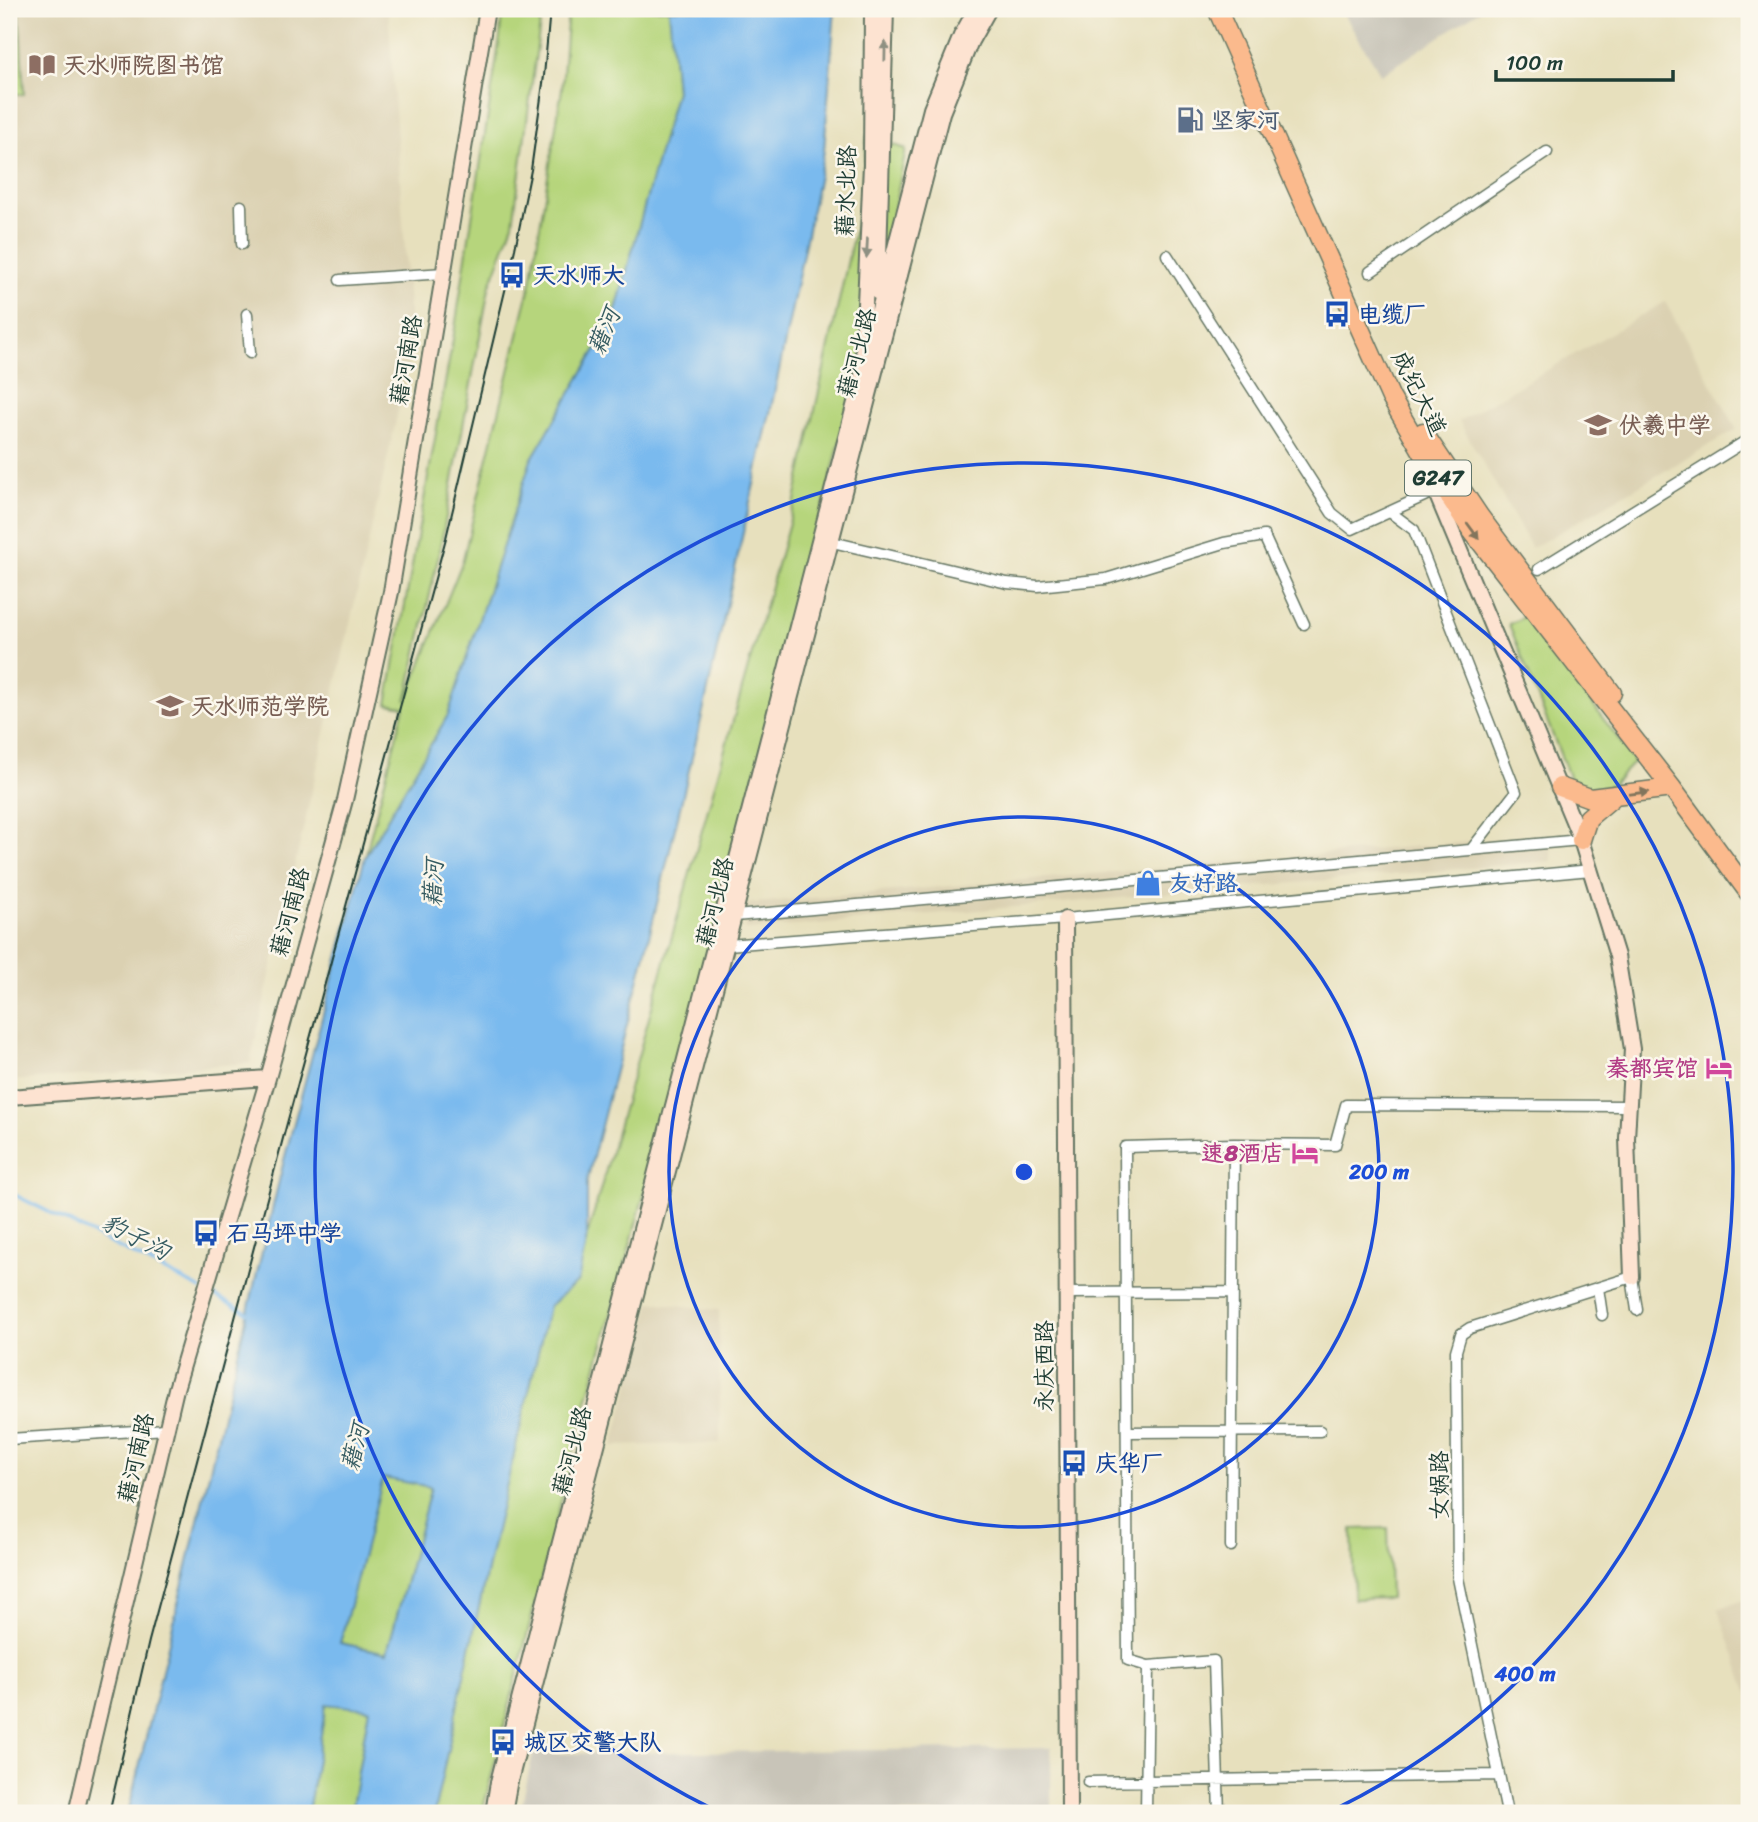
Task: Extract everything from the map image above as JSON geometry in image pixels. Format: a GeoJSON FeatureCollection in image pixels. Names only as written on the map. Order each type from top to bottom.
{"type":"FeatureCollection","features":[{"type":"Feature","properties":{"kind":"highway","name":"成纪大道"},"geometry":{"type":"LineString","coordinates":[[1217,9],[1391,398],[1410,432],[1472,531],[1672,788],[1749,894]]}},
{"type":"Feature","properties":{"kind":"highway","name":"成纪大道"},"geometry":{"type":"LineString","coordinates":[[1225,9],[1398,394],[1480,517],[1749,874]]}},
{"type":"Feature","properties":{"kind":"highway"},"geometry":{"type":"LineString","coordinates":[[1560,787],[1590,798],[1672,788]]}},
{"type":"Feature","properties":{"kind":"highway"},"geometry":{"type":"LineString","coordinates":[[1581,840],[1588,818],[1613,797]]}},
{"type":"Feature","properties":{"kind":"main road","name":"藉河南路"},"geometry":{"type":"LineString","coordinates":[[76,1813],[167,1429],[345,800],[391,592],[487,9]]}},
{"type":"Feature","properties":{"kind":"main road","name":"藉水北路"},"geometry":{"type":"LineString","coordinates":[[869,375],[864,296],[871,165],[873,9]]}},
{"type":"Feature","properties":{"kind":"main road","name":"藉水北路"},"geometry":{"type":"LineString","coordinates":[[877,315],[886,9]]}},
{"type":"Feature","properties":{"kind":"main road","name":"藉河北路"},"geometry":{"type":"LineString","coordinates":[[869,375],[877,315],[931,109],[961,36],[984,9]]}},
{"type":"Feature","properties":{"kind":"main road","name":"藉河北路"},"geometry":{"type":"LineString","coordinates":[[493,1813],[501,1769],[869,375],[942,113],[984,9]]}},
{"type":"Feature","properties":{"kind":"main road"},"geometry":{"type":"LineString","coordinates":[[1398,394],[1410,432],[1581,840],[1617,956],[1632,1049],[1627,1138],[1632,1277]]}},
{"type":"Feature","properties":{"kind":"main road","name":"藉河北路"},"geometry":{"type":"LineString","coordinates":[[504,1813],[509,1785],[728,945],[826,540]]}},
{"type":"Feature","properties":{"kind":"main road","name":"永庆西路"},"geometry":{"type":"LineString","coordinates":[[1065,919],[1069,1813]]}},
{"type":"Feature","properties":{"kind":"main road"},"geometry":{"type":"LineString","coordinates":[[9,1097],[268,1079]]}},
{"type":"Feature","properties":{"kind":"street"},"geometry":{"type":"LineString","coordinates":[[1370,272],[1547,152]]}},
{"type":"Feature","properties":{"kind":"street"},"geometry":{"type":"LineString","coordinates":[[241,206],[242,244]]}},
{"type":"Feature","properties":{"kind":"street"},"geometry":{"type":"LineString","coordinates":[[1167,254],[1332,513],[1352,528],[1435,491]]}},
{"type":"Feature","properties":{"kind":"street"},"geometry":{"type":"LineString","coordinates":[[340,279],[444,273]]}},
{"type":"Feature","properties":{"kind":"street"},"geometry":{"type":"LineString","coordinates":[[247,314],[250,353]]}},
{"type":"Feature","properties":{"kind":"street"},"geometry":{"type":"LineString","coordinates":[[1539,569],[1749,439]]}},
{"type":"Feature","properties":{"kind":"street"},"geometry":{"type":"LineString","coordinates":[[1390,512],[1414,530],[1516,792],[1471,850]]}},
{"type":"Feature","properties":{"kind":"street"},"geometry":{"type":"LineString","coordinates":[[826,540],[1007,583],[1038,586],[1106,579],[1224,543],[1264,536],[1304,624]]}},
{"type":"Feature","properties":{"kind":"street"},"geometry":{"type":"LineString","coordinates":[[735,916],[1581,840]]}},
{"type":"Feature","properties":{"kind":"street"},"geometry":{"type":"LineString","coordinates":[[728,945],[1065,919],[1591,870]]}},
{"type":"Feature","properties":{"kind":"street"},"geometry":{"type":"LineString","coordinates":[[1219,1813],[1214,1661],[1148,1666],[1128,1660],[1125,1147],[1335,1145],[1346,1105],[1628,1106]]}},
{"type":"Feature","properties":{"kind":"street"},"geometry":{"type":"LineString","coordinates":[[1231,1546],[1234,1144]]}},
{"type":"Feature","properties":{"kind":"street"},"geometry":{"type":"LineString","coordinates":[[1632,1277],[1637,1310]]}},
{"type":"Feature","properties":{"kind":"street","name":"女娲路"},"geometry":{"type":"LineString","coordinates":[[1507,1813],[1458,1578],[1456,1351],[1461,1334],[1470,1328],[1632,1277]]}},
{"type":"Feature","properties":{"kind":"street"},"geometry":{"type":"LineString","coordinates":[[1598,1289],[1602,1315]]}},
{"type":"Feature","properties":{"kind":"street"},"geometry":{"type":"LineString","coordinates":[[1067,1293],[1233,1292]]}},
{"type":"Feature","properties":{"kind":"street"},"geometry":{"type":"LineString","coordinates":[[9,1439],[167,1429]]}},
{"type":"Feature","properties":{"kind":"street"},"geometry":{"type":"LineString","coordinates":[[1127,1432],[1320,1431]]}},
{"type":"Feature","properties":{"kind":"street"},"geometry":{"type":"LineString","coordinates":[[1146,1813],[1148,1666]]}},
{"type":"Feature","properties":{"kind":"street"},"geometry":{"type":"LineString","coordinates":[[1088,1782],[1499,1775]]}},
{"type":"Feature","properties":{"kind":"shaded area","name":"天水师范学院"},"geometry":{"type":"Polygon","coordinates":[[[9,9],[388,9],[412,350],[250,1063],[9,1081],[9,9]]]}},
{"type":"Feature","properties":{"kind":"shaded area"},"geometry":{"type":"Polygon","coordinates":[[[1341,9],[1482,9],[1381,75],[1341,9]]]}},
{"type":"Feature","properties":{"kind":"shaded area","name":"伏羲中学"},"geometry":{"type":"Polygon","coordinates":[[[1665,302],[1737,429],[1532,548],[1459,421],[1665,302]]]}},
{"type":"Feature","properties":{"kind":"shaded area","name":"友好路"},"geometry":{"type":"Polygon","coordinates":[[[1550,835],[1552,861],[746,930],[743,904],[1550,835]]]}},
{"type":"Feature","properties":{"kind":"shaded area"},"geometry":{"type":"Polygon","coordinates":[[[651,1302],[719,1310],[720,1443],[613,1446],[651,1302]]]}},
{"type":"Feature","properties":{"kind":"shaded area"},"geometry":{"type":"Polygon","coordinates":[[[1749,1598],[1749,1697],[1718,1609],[1749,1598]]]}},
{"type":"Feature","properties":{"kind":"shaded area"},"geometry":{"type":"Polygon","coordinates":[[[1051,1748],[1051,1813],[520,1813],[533,1754],[1051,1748]]]}},
{"type":"Feature","properties":{"kind":"green space"},"geometry":{"type":"Polygon","coordinates":[[[9,9],[19,9],[24,94],[9,95],[9,9]]]}},
{"type":"Feature","properties":{"kind":"green space"},"geometry":{"type":"Polygon","coordinates":[[[502,9],[542,9],[513,224],[489,288],[439,554],[406,701],[462,563],[531,282],[562,89],[568,9],[669,9],[676,91],[613,321],[531,460],[448,715],[365,857],[404,707],[387,704],[455,328],[500,37],[502,9]]]}},
{"type":"Feature","properties":{"kind":"green space"},"geometry":{"type":"Polygon","coordinates":[[[867,136],[906,149],[877,295],[701,988],[578,1434],[482,1813],[434,1813],[492,1547],[549,1305],[578,1281],[587,1237],[794,505],[859,210],[867,136]]]}},
{"type":"Feature","properties":{"kind":"green space"},"geometry":{"type":"Polygon","coordinates":[[[1526,616],[1635,761],[1613,784],[1594,792],[1572,784],[1509,624],[1526,616]]]}},
{"type":"Feature","properties":{"kind":"green space"},"geometry":{"type":"Polygon","coordinates":[[[383,1477],[431,1487],[387,1653],[340,1643],[383,1477]]]}},
{"type":"Feature","properties":{"kind":"green space"},"geometry":{"type":"Polygon","coordinates":[[[1388,1528],[1390,1598],[1354,1599],[1352,1529],[1388,1528]]]}},
{"type":"Feature","properties":{"kind":"green space"},"geometry":{"type":"Polygon","coordinates":[[[326,1704],[369,1708],[351,1813],[308,1813],[326,1704]]]}},
{"type":"Feature","properties":{"kind":"water","name":"藉河"},"geometry":{"type":"Polygon","coordinates":[[[669,9],[835,9],[824,151],[775,390],[702,716],[587,1181],[587,1237],[578,1281],[549,1306],[492,1547],[434,1813],[351,1813],[369,1709],[326,1704],[308,1813],[128,1813],[284,1160],[365,857],[448,715],[531,460],[613,321],[676,91],[669,9]],[[383,1478],[340,1643],[387,1653],[431,1487],[383,1478]]]}},
{"type":"Feature","properties":{"kind":"waterway","name":"豹子沟"},"geometry":{"type":"LineString","coordinates":[[9,1192],[201,1289]]}},
{"type":"Feature","properties":{"kind":"waterway","name":"豹子沟"},"geometry":{"type":"LineString","coordinates":[[207,1292],[248,1313]]}},
{"type":"Feature","properties":{"kind":"tram line"},"geometry":{"type":"LineString","coordinates":[[109,1813],[149,1641],[446,538],[515,249],[531,170],[550,9]]}},
{"type":"Feature","properties":{"kind":"place","name":"天水师院图书馆"},"geometry":{"type":"Point","coordinates":[42,65]}},
{"type":"Feature","properties":{"kind":"place","name":"坚家河"},"geometry":{"type":"Point","coordinates":[1190,120]}},
{"type":"Feature","properties":{"kind":"place","name":"天水师大"},"geometry":{"type":"Point","coordinates":[512,275]}},
{"type":"Feature","properties":{"kind":"place","name":"电缆厂"},"geometry":{"type":"Point","coordinates":[1337,314]}},
{"type":"Feature","properties":{"kind":"place","name":"伏羲中学"},"geometry":{"type":"Point","coordinates":[1598,425]}},
{"type":"Feature","properties":{"kind":"place","name":"天水师范学院"},"geometry":{"type":"Point","coordinates":[170,706]}},
{"type":"Feature","properties":{"kind":"place","name":"友好路"},"geometry":{"type":"Point","coordinates":[1148,883]}},
{"type":"Feature","properties":{"kind":"place","name":"秦都宾馆"},"geometry":{"type":"Point","coordinates":[1719,1068]}},
{"type":"Feature","properties":{"kind":"place","name":"速8酒店"},"geometry":{"type":"Point","coordinates":[1305,1153]}},
{"type":"Feature","properties":{"kind":"place","name":"石马坪中学"},"geometry":{"type":"Point","coordinates":[206,1233]}},
{"type":"Feature","properties":{"kind":"place","name":"庆华厂"},"geometry":{"type":"Point","coordinates":[1074,1463]}},
{"type":"Feature","properties":{"kind":"place","name":"城区交警大队"},"geometry":{"type":"Point","coordinates":[503,1742]}}]}
